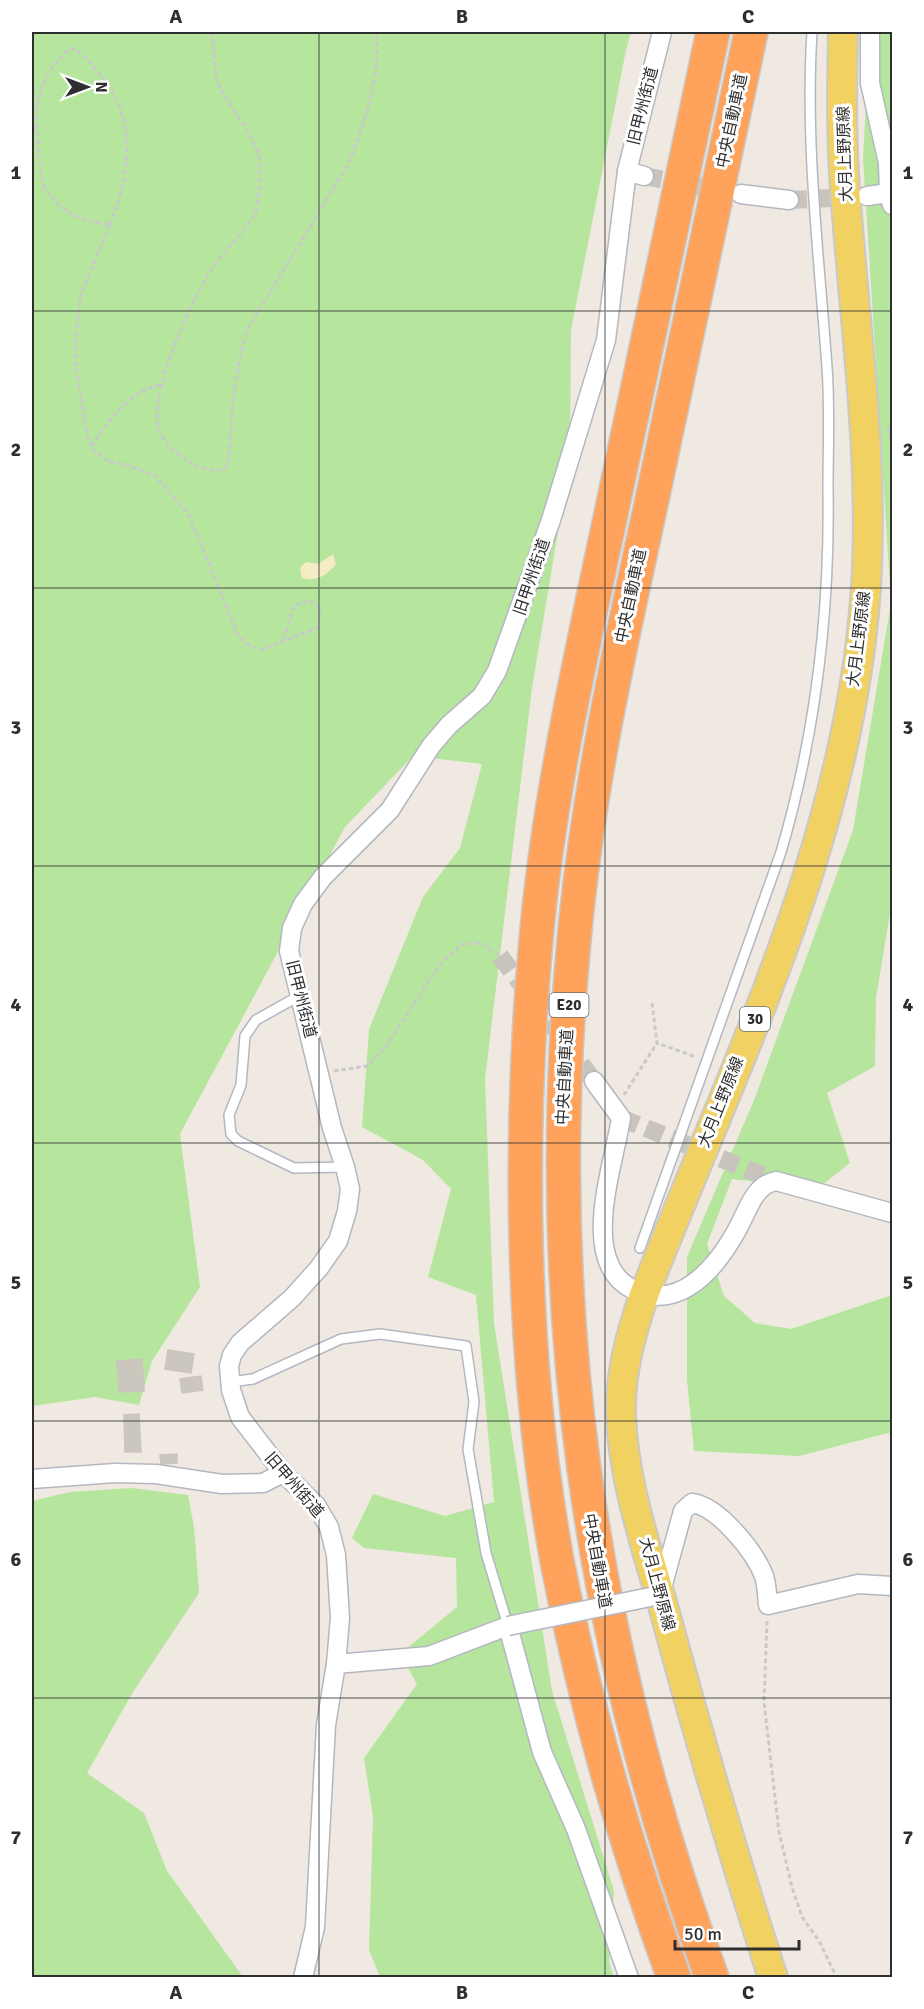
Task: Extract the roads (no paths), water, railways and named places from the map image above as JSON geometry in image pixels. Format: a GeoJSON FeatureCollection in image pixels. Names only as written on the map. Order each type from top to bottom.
{"type":"FeatureCollection","features":[{"type":"Feature","properties":{"kind":"highway","name":"E20"},"geometry":{"type":"LineString","coordinates":[[674,1977],[633,1859],[604,1759],[558,1563],[533,1353],[526,1137],[536,936],[550,830],[588,621],[713,32]]}},
{"type":"Feature","properties":{"kind":"highway","name":"中央自動車道"},"geometry":{"type":"LineString","coordinates":[[712,1977],[637,1742],[614,1651],[596,1557],[581,1460],[570,1354],[564,1248],[562,1135],[574,938],[588,826],[623,632],[751,32]]}},
{"type":"Feature","properties":{"kind":"main road","name":"大月上野原線"},"geometry":{"type":"LineString","coordinates":[[773,1977],[708,1768],[626,1468],[621,1403],[626,1354],[644,1295],[803,893],[826,819],[851,709],[866,587],[868,520],[863,372],[845,186],[843,32]]}},
{"type":"Feature","properties":{"kind":"street","name":"旧甲州街道"},"geometry":{"type":"LineString","coordinates":[[303,1977],[315,1927],[326,1725],[336,1664],[339,1597],[336,1555],[329,1527],[316,1505],[282,1473],[240,1417],[230,1382],[229,1366],[232,1355],[240,1343],[292,1298],[319,1268],[338,1241],[347,1211],[350,1189],[332,1128],[289,951],[292,928],[303,904],[323,877],[390,810],[431,746],[449,725],[482,696],[497,671],[552,520],[606,340],[662,32]]}},
{"type":"Feature","properties":{"kind":"street"},"geometry":{"type":"LineString","coordinates":[[867,196],[891,199],[888,163],[870,83],[870,32]]}},
{"type":"Feature","properties":{"kind":"street"},"geometry":{"type":"LineString","coordinates":[[741,194],[789,200]]}},
{"type":"Feature","properties":{"kind":"street"},"geometry":{"type":"LineString","coordinates":[[594,1081],[621,1118],[601,1238],[616,1278],[644,1295],[672,1294],[698,1280],[722,1255],[754,1197],[765,1183],[776,1181],[892,1213]]}},
{"type":"Feature","properties":{"kind":"street"},"geometry":{"type":"LineString","coordinates":[[32,1479],[115,1473],[156,1474],[222,1484],[262,1483],[282,1473]]}},
{"type":"Feature","properties":{"kind":"street"},"geometry":{"type":"LineString","coordinates":[[336,1664],[429,1656],[508,1626],[660,1595],[683,1511],[692,1503],[700,1504],[717,1516],[745,1544],[763,1575],[768,1605],[858,1584],[892,1586]]}},
{"type":"Feature","properties":{"kind":"street"},"geometry":{"type":"LineString","coordinates":[[508,1626],[542,1752],[576,1829],[628,1977]]}},
{"type":"Feature","properties":{"kind":"lane"},"geometry":{"type":"LineString","coordinates":[[640,1248],[764,902],[799,790],[822,660],[830,535],[830,422],[810,144],[812,32]]}},
{"type":"Feature","properties":{"kind":"lane"},"geometry":{"type":"LineString","coordinates":[[299,996],[256,1020],[245,1036],[242,1085],[229,1115],[231,1134],[238,1141],[294,1168],[345,1167]]}},
{"type":"Feature","properties":{"kind":"lane"},"geometry":{"type":"LineString","coordinates":[[230,1382],[253,1379],[341,1339],[380,1334],[466,1346],[474,1402],[468,1449],[486,1553],[508,1626]]}},
{"type":"Feature","properties":{"kind":"tunnel"},"geometry":{"type":"LineString","coordinates":[[644,176],[724,191]]}},
{"type":"Feature","properties":{"kind":"tunnel"},"geometry":{"type":"LineString","coordinates":[[789,200],[856,197]]}},
{"type":"Feature","properties":{"kind":"tunnel"},"geometry":{"type":"LineString","coordinates":[[500,956],[594,1081]]}},
{"type":"Feature","properties":{"kind":"tunnel"},"geometry":{"type":"LineString","coordinates":[[621,1118],[776,1181]]}}]}
